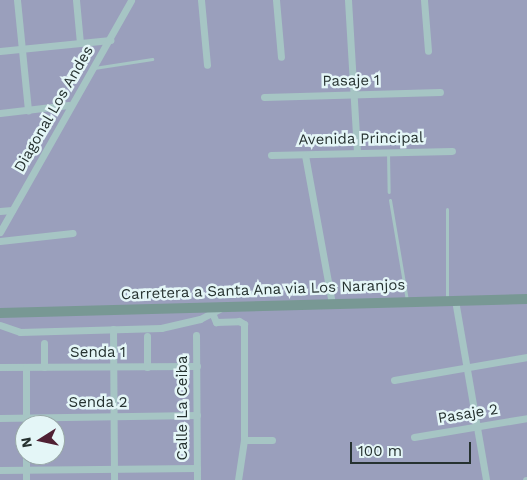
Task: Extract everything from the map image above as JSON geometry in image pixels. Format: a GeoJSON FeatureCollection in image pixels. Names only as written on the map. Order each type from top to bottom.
{"type":"FeatureCollection","features":[{"type":"Feature","properties":{"kind":"main road","name":"Carretera a Santa Ana via Los Naranjos"},"geometry":{"type":"LineString","coordinates":[[0,313],[527,299]]}},
{"type":"Feature","properties":{"kind":"street"},"geometry":{"type":"LineString","coordinates":[[17,0],[28,110]]}},
{"type":"Feature","properties":{"kind":"street"},"geometry":{"type":"LineString","coordinates":[[76,0],[80,43]]}},
{"type":"Feature","properties":{"kind":"street","name":"Diagonal Los Andes"},"geometry":{"type":"LineString","coordinates":[[0,232],[69,106],[110,40],[131,0]]}},
{"type":"Feature","properties":{"kind":"street"},"geometry":{"type":"LineString","coordinates":[[201,0],[207,65]]}},
{"type":"Feature","properties":{"kind":"street"},"geometry":{"type":"LineString","coordinates":[[276,0],[281,57]]}},
{"type":"Feature","properties":{"kind":"street"},"geometry":{"type":"LineString","coordinates":[[348,0],[357,153]]}},
{"type":"Feature","properties":{"kind":"street"},"geometry":{"type":"LineString","coordinates":[[424,0],[428,52]]}},
{"type":"Feature","properties":{"kind":"street"},"geometry":{"type":"LineString","coordinates":[[0,51],[110,40]]}},
{"type":"Feature","properties":{"kind":"street","name":"Pasaje 1"},"geometry":{"type":"LineString","coordinates":[[264,97],[440,92]]}},
{"type":"Feature","properties":{"kind":"street"},"geometry":{"type":"LineString","coordinates":[[0,113],[69,106]]}},
{"type":"Feature","properties":{"kind":"street","name":"Avenida Principal"},"geometry":{"type":"LineString","coordinates":[[271,155],[452,151]]}},
{"type":"Feature","properties":{"kind":"street"},"geometry":{"type":"LineString","coordinates":[[305,155],[332,304]]}},
{"type":"Feature","properties":{"kind":"street"},"geometry":{"type":"LineString","coordinates":[[0,211],[12,210]]}},
{"type":"Feature","properties":{"kind":"street"},"geometry":{"type":"LineString","coordinates":[[0,241],[73,233]]}},
{"type":"Feature","properties":{"kind":"street"},"geometry":{"type":"LineString","coordinates":[[451,300],[458,315],[486,480]]}},
{"type":"Feature","properties":{"kind":"street"},"geometry":{"type":"LineString","coordinates":[[0,325],[20,332],[161,328],[213,314],[226,306]]}},
{"type":"Feature","properties":{"kind":"street"},"geometry":{"type":"LineString","coordinates":[[213,314],[216,322],[239,320],[244,324],[244,440],[238,480]]}},
{"type":"Feature","properties":{"kind":"street"},"geometry":{"type":"LineString","coordinates":[[113,329],[114,480]]}},
{"type":"Feature","properties":{"kind":"street","name":"Calle La Ceiba"},"geometry":{"type":"LineString","coordinates":[[196,335],[197,480]]}},
{"type":"Feature","properties":{"kind":"street"},"geometry":{"type":"LineString","coordinates":[[147,336],[147,367]]}},
{"type":"Feature","properties":{"kind":"street"},"geometry":{"type":"LineString","coordinates":[[44,343],[44,367]]}},
{"type":"Feature","properties":{"kind":"street"},"geometry":{"type":"LineString","coordinates":[[394,380],[527,357]]}},
{"type":"Feature","properties":{"kind":"street","name":"Senda 1"},"geometry":{"type":"LineString","coordinates":[[0,367],[197,366]]}},
{"type":"Feature","properties":{"kind":"street"},"geometry":{"type":"LineString","coordinates":[[26,367],[26,415]]}},
{"type":"Feature","properties":{"kind":"street","name":"Senda 2"},"geometry":{"type":"LineString","coordinates":[[65,419],[197,415]]}},
{"type":"Feature","properties":{"kind":"street","name":"Senda 2"},"geometry":{"type":"LineString","coordinates":[[0,418],[15,420]]}},
{"type":"Feature","properties":{"kind":"street","name":"Pasaje 2"},"geometry":{"type":"LineString","coordinates":[[414,437],[527,418]]}},
{"type":"Feature","properties":{"kind":"street"},"geometry":{"type":"LineString","coordinates":[[244,440],[272,440]]}},
{"type":"Feature","properties":{"kind":"street"},"geometry":{"type":"LineString","coordinates":[[26,465],[26,480]]}},
{"type":"Feature","properties":{"kind":"street"},"geometry":{"type":"LineString","coordinates":[[0,470],[197,468]]}},
{"type":"Feature","properties":{"kind":"lane"},"geometry":{"type":"LineString","coordinates":[[92,68],[152,59]]}},
{"type":"Feature","properties":{"kind":"lane"},"geometry":{"type":"LineString","coordinates":[[388,152],[389,192]]}},
{"type":"Feature","properties":{"kind":"lane"},"geometry":{"type":"LineString","coordinates":[[390,200],[408,302]]}},
{"type":"Feature","properties":{"kind":"lane"},"geometry":{"type":"LineString","coordinates":[[447,209],[451,300]]}},
{"type":"Feature","properties":{"kind":"shaded area"},"geometry":{"type":"Polygon","coordinates":[[[0,0],[527,0],[527,480],[0,480],[0,0]]]}}]}
